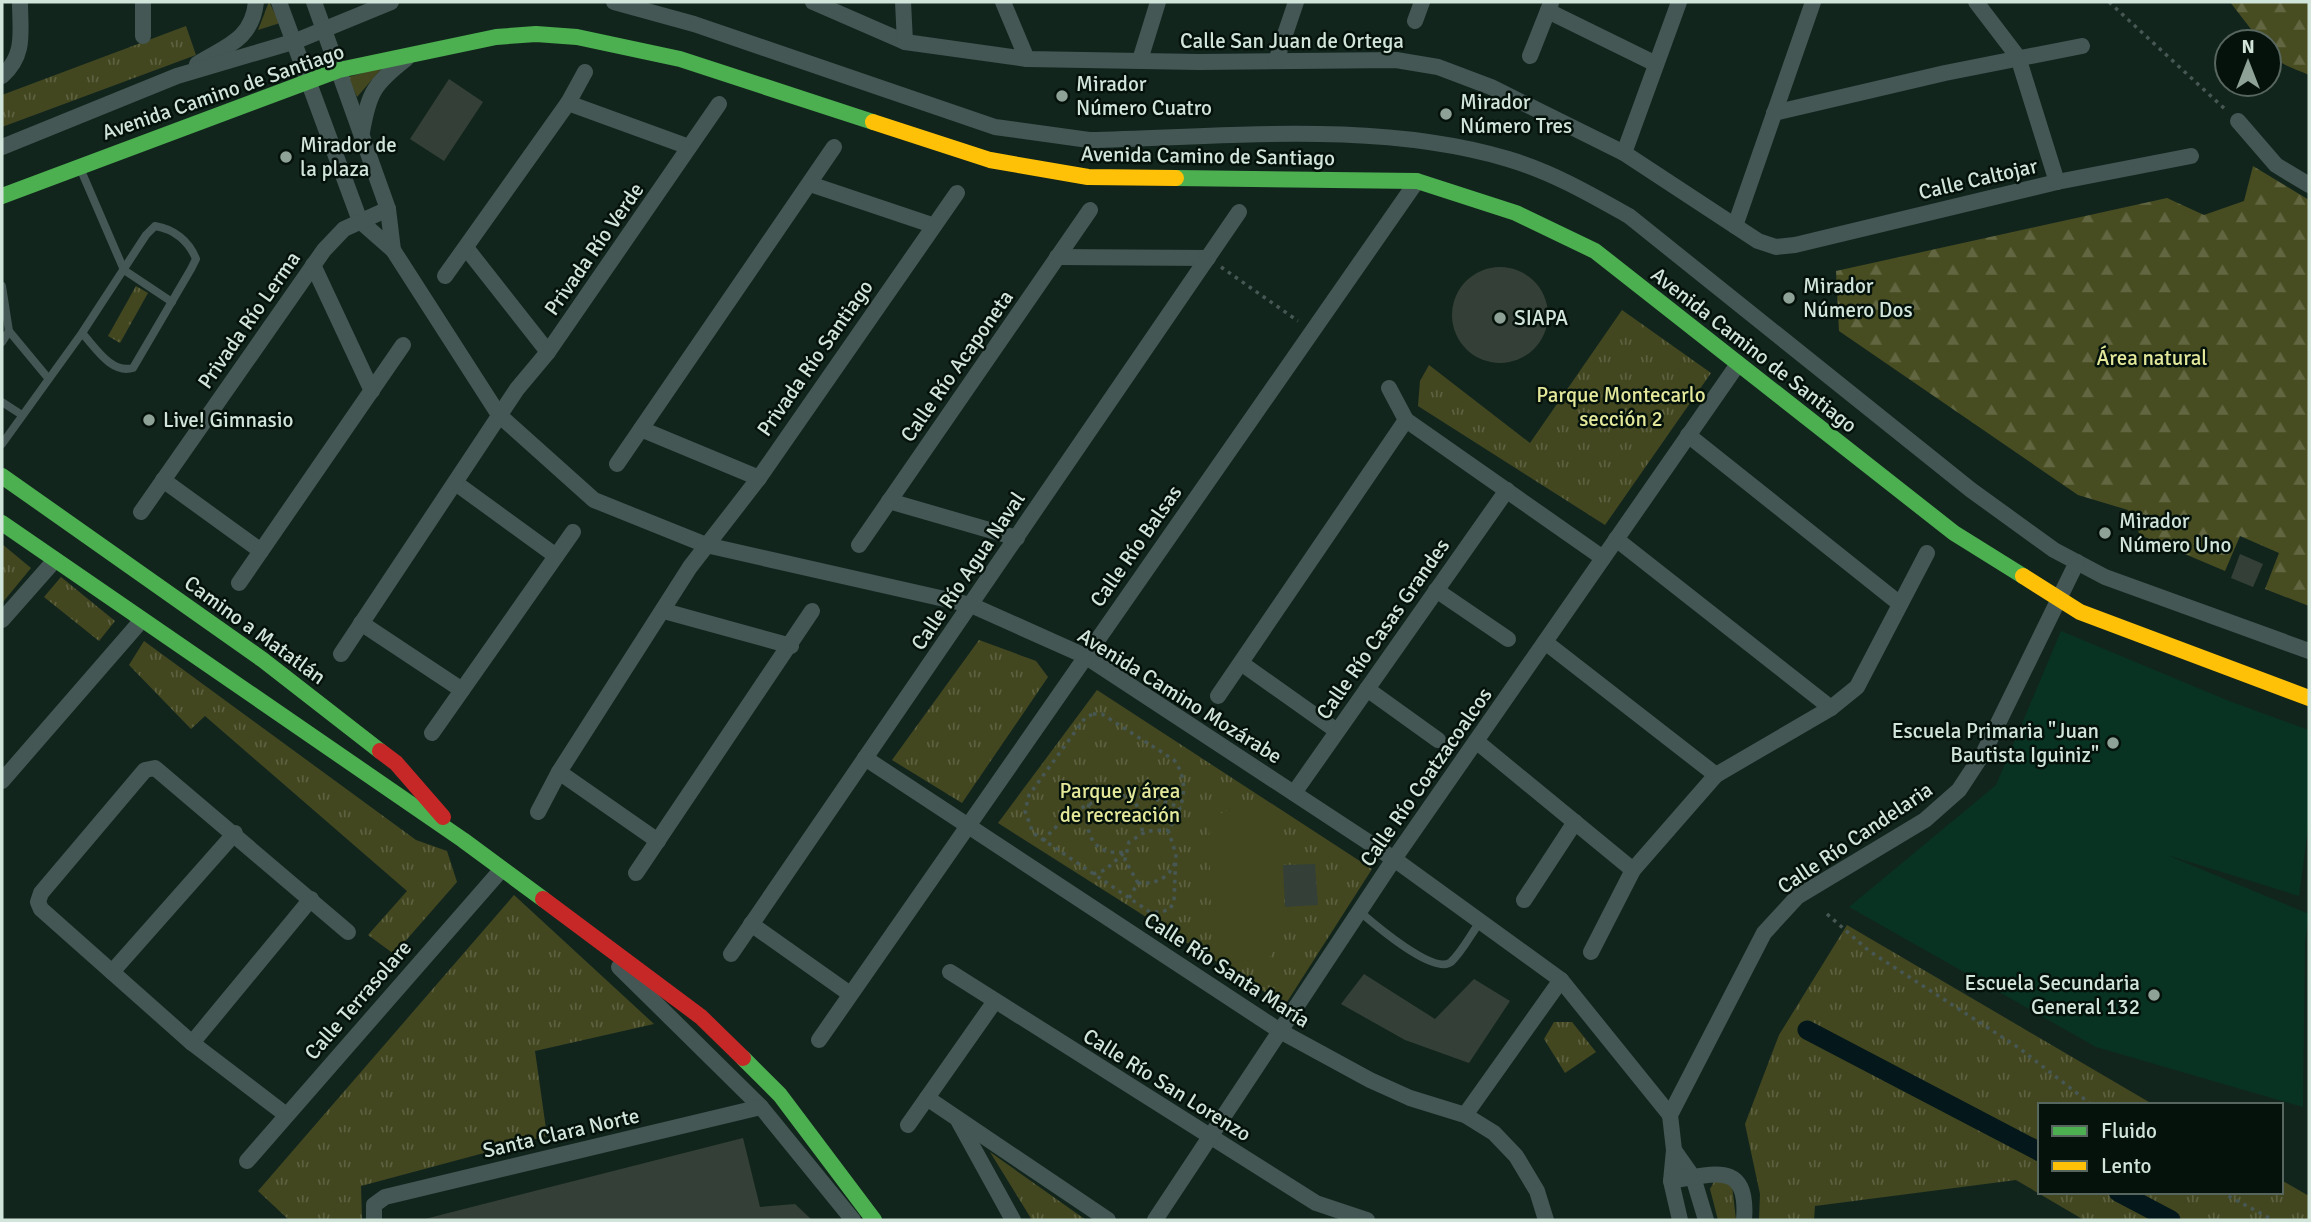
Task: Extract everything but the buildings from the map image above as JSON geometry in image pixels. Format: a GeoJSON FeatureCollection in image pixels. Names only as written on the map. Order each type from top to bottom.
{"type":"FeatureCollection","features":[{"type":"Feature","properties":{"kind":"street"},"geometry":{"type":"LineString","coordinates":[[2,76],[15,64],[20,45],[20,2]]}},
{"type":"Feature","properties":{"kind":"street"},"geometry":{"type":"LineString","coordinates":[[143,36],[144,2]]}},
{"type":"Feature","properties":{"kind":"street"},"geometry":{"type":"LineString","coordinates":[[177,76],[239,39],[254,19],[256,2]]}},
{"type":"Feature","properties":{"kind":"street","name":"Avenida Camino Mozárabe"},"geometry":{"type":"LineString","coordinates":[[279,2],[296,41],[360,221],[393,250],[499,415],[594,500],[706,545],[971,604],[1085,656],[1394,859],[1561,981],[1671,1115]]}},
{"type":"Feature","properties":{"kind":"street","name":"Avenida Camino Mozárabe"},"geometry":{"type":"LineString","coordinates":[[314,2],[388,209],[393,250]]}},
{"type":"Feature","properties":{"kind":"street","name":"Avenida Camino de Santiago"},"geometry":{"type":"LineString","coordinates":[[2,147],[177,76],[296,41],[391,2]]}},
{"type":"Feature","properties":{"kind":"street","name":"Avenida Camino de Santiago"},"geometry":{"type":"LineString","coordinates":[[614,2],[694,24],[995,127],[1032,134],[1089,140],[1378,134],[1444,143],[1510,160],[1572,184],[1629,216],[1971,490],[2054,550],[2105,577],[2309,651]]}},
{"type":"Feature","properties":{"kind":"street","name":"Calle San Juan de Ortega"},"geometry":{"type":"LineString","coordinates":[[813,2],[905,42],[1027,59],[1396,60],[1438,67],[1491,87],[1624,153],[1758,241],[1776,247]]}},
{"type":"Feature","properties":{"kind":"street"},"geometry":{"type":"LineString","coordinates":[[903,2],[905,42]]}},
{"type":"Feature","properties":{"kind":"street"},"geometry":{"type":"LineString","coordinates":[[1003,2],[1027,59]]}},
{"type":"Feature","properties":{"kind":"street"},"geometry":{"type":"LineString","coordinates":[[1140,60],[1158,2]]}},
{"type":"Feature","properties":{"kind":"street"},"geometry":{"type":"LineString","coordinates":[[1276,61],[1296,2]]}},
{"type":"Feature","properties":{"kind":"street"},"geometry":{"type":"LineString","coordinates":[[1415,21],[1422,2]]}},
{"type":"Feature","properties":{"kind":"street"},"geometry":{"type":"LineString","coordinates":[[1624,153],[1679,2]]}},
{"type":"Feature","properties":{"kind":"street"},"geometry":{"type":"LineString","coordinates":[[1735,226],[1813,2]]}},
{"type":"Feature","properties":{"kind":"street"},"geometry":{"type":"LineString","coordinates":[[1976,2],[2018,57],[2057,182]]}},
{"type":"Feature","properties":{"kind":"street"},"geometry":{"type":"LineString","coordinates":[[1530,56],[1549,7],[1656,64]]}},
{"type":"Feature","properties":{"kind":"street","name":"Avenida Camino de Santiago"},"geometry":{"type":"LineString","coordinates":[[2,196],[339,70],[496,37],[536,34],[577,37],[680,59],[990,160],[1041,171],[1088,177],[1417,181],[1516,213],[1595,251],[1954,533],[2080,612],[2309,698]]}},
{"type":"Feature","properties":{"kind":"street"},"geometry":{"type":"LineString","coordinates":[[1774,113],[2018,57],[2082,46]]}},
{"type":"Feature","properties":{"kind":"street"},"geometry":{"type":"LineString","coordinates":[[362,134],[368,101],[374,87],[412,54]]}},
{"type":"Feature","properties":{"kind":"street"},"geometry":{"type":"LineString","coordinates":[[445,276],[467,249],[568,103],[585,72]]}},
{"type":"Feature","properties":{"kind":"street"},"geometry":{"type":"LineString","coordinates":[[568,103],[690,147]]}},
{"type":"Feature","properties":{"kind":"street","name":"Privada Río Verde"},"geometry":{"type":"LineString","coordinates":[[341,654],[457,484],[499,415],[548,352],[719,104]]}},
{"type":"Feature","properties":{"kind":"street"},"geometry":{"type":"LineString","coordinates":[[2238,121],[2276,165],[2309,185]]}},
{"type":"Feature","properties":{"kind":"street"},"geometry":{"type":"LineString","coordinates":[[617,464],[834,147]]}},
{"type":"Feature","properties":{"kind":"street","name":"Calle Caltojar"},"geometry":{"type":"LineString","coordinates":[[1776,247],[1795,245],[2057,182],[2190,156]]}},
{"type":"Feature","properties":{"kind":"street","name":"Calle Río Balsas"},"geometry":{"type":"LineString","coordinates":[[819,1040],[1417,181]]}},
{"type":"Feature","properties":{"kind":"street"},"geometry":{"type":"LineString","coordinates":[[810,184],[932,225]]}},
{"type":"Feature","properties":{"kind":"street","name":"Privada Río Santiago"},"geometry":{"type":"LineString","coordinates":[[538,812],[559,772],[706,545],[759,478],[932,225],[957,193]]}},
{"type":"Feature","properties":{"kind":"street","name":"Privada Río Lerma"},"geometry":{"type":"LineString","coordinates":[[141,512],[313,265],[344,229],[388,209]]}},
{"type":"Feature","properties":{"kind":"street","name":"Calle Río Acaponeta"},"geometry":{"type":"LineString","coordinates":[[859,545],[1090,210]]}},
{"type":"Feature","properties":{"kind":"street","name":"Calle Río Agua Naval"},"geometry":{"type":"LineString","coordinates":[[731,954],[1240,212]]}},
{"type":"Feature","properties":{"kind":"street"},"geometry":{"type":"LineString","coordinates":[[467,249],[548,352]]}},
{"type":"Feature","properties":{"kind":"street"},"geometry":{"type":"LineString","coordinates":[[1057,257],[1208,258]]}},
{"type":"Feature","properties":{"kind":"street"},"geometry":{"type":"LineString","coordinates":[[313,265],[372,391]]}},
{"type":"Feature","properties":{"kind":"street"},"geometry":{"type":"LineString","coordinates":[[239,583],[403,345]]}},
{"type":"Feature","properties":{"kind":"street","name":"Calle Río Coatzacoalcos"},"geometry":{"type":"LineString","coordinates":[[1155,1220],[1394,859],[1738,364]]}},
{"type":"Feature","properties":{"kind":"street"},"geometry":{"type":"LineString","coordinates":[[1389,388],[1406,420],[1603,558]]}},
{"type":"Feature","properties":{"kind":"street"},"geometry":{"type":"LineString","coordinates":[[1218,696],[1406,420]]}},
{"type":"Feature","properties":{"kind":"street"},"geometry":{"type":"LineString","coordinates":[[641,429],[759,478]]}},
{"type":"Feature","properties":{"kind":"street"},"geometry":{"type":"LineString","coordinates":[[1688,436],[1900,604]]}},
{"type":"Feature","properties":{"kind":"street","name":"Camino a Matatlán"},"geometry":{"type":"LineString","coordinates":[[2,476],[264,660],[396,763],[463,841]]}},
{"type":"Feature","properties":{"kind":"street"},"geometry":{"type":"LineString","coordinates":[[163,480],[261,551]]}},
{"type":"Feature","properties":{"kind":"street"},"geometry":{"type":"LineString","coordinates":[[457,484],[556,556]]}},
{"type":"Feature","properties":{"kind":"street","name":"Calle Río Casas Grandes"},"geometry":{"type":"LineString","coordinates":[[1294,793],[1507,490]]}},
{"type":"Feature","properties":{"kind":"street"},"geometry":{"type":"LineString","coordinates":[[889,501],[1017,538]]}},
{"type":"Feature","properties":{"kind":"street","name":"Camino a Matatlán"},"geometry":{"type":"LineString","coordinates":[[2,523],[463,841],[701,1017],[780,1095],[874,1220]]}},
{"type":"Feature","properties":{"kind":"street"},"geometry":{"type":"LineString","coordinates":[[432,733],[573,532]]}},
{"type":"Feature","properties":{"kind":"street"},"geometry":{"type":"LineString","coordinates":[[1616,539],[1831,708]]}},
{"type":"Feature","properties":{"kind":"street"},"geometry":{"type":"LineString","coordinates":[[1591,952],[1633,870],[1716,775],[1831,708],[1857,687],[1927,553]]}},
{"type":"Feature","properties":{"kind":"street"},"geometry":{"type":"LineString","coordinates":[[2,620],[54,560]]}},
{"type":"Feature","properties":{"kind":"street","name":"Calle Río Candelaria"},"geometry":{"type":"LineString","coordinates":[[1671,1115],[1764,933],[1797,897],[1925,820],[1959,790],[1984,751],[2077,562]]}},
{"type":"Feature","properties":{"kind":"street"},"geometry":{"type":"LineString","coordinates":[[1436,590],[1507,639]]}},
{"type":"Feature","properties":{"kind":"street"},"geometry":{"type":"LineString","coordinates":[[664,611],[791,646]]}},
{"type":"Feature","properties":{"kind":"street"},"geometry":{"type":"LineString","coordinates":[[636,873],[812,611]]}},
{"type":"Feature","properties":{"kind":"street"},"geometry":{"type":"LineString","coordinates":[[2,780],[141,621]]}},
{"type":"Feature","properties":{"kind":"street"},"geometry":{"type":"LineString","coordinates":[[361,623],[462,690]]}},
{"type":"Feature","properties":{"kind":"street"},"geometry":{"type":"LineString","coordinates":[[169,639],[247,678],[258,674],[264,660]]}},
{"type":"Feature","properties":{"kind":"street"},"geometry":{"type":"LineString","coordinates":[[1545,642],[1716,775]]}},
{"type":"Feature","properties":{"kind":"street"},"geometry":{"type":"LineString","coordinates":[[1241,663],[1337,731]]}},
{"type":"Feature","properties":{"kind":"street"},"geometry":{"type":"LineString","coordinates":[[1367,689],[1438,740]]}},
{"type":"Feature","properties":{"kind":"street"},"geometry":{"type":"LineString","coordinates":[[1476,741],[1633,870]]}},
{"type":"Feature","properties":{"kind":"street","name":"Calle Río Santa María"},"geometry":{"type":"LineString","coordinates":[[865,758],[1280,1031],[1370,1080],[1410,1098],[1465,1115],[1494,1133],[1516,1156],[1537,1191],[1546,1220]]}},
{"type":"Feature","properties":{"kind":"street"},"geometry":{"type":"LineString","coordinates":[[285,1114],[192,1043],[41,909],[38,902],[41,893],[145,770],[155,768],[235,832],[348,932]]}},
{"type":"Feature","properties":{"kind":"street"},"geometry":{"type":"LineString","coordinates":[[559,772],[658,841]]}},
{"type":"Feature","properties":{"kind":"street"},"geometry":{"type":"LineString","coordinates":[[1524,900],[1575,822]]}},
{"type":"Feature","properties":{"kind":"street"},"geometry":{"type":"LineString","coordinates":[[112,972],[235,832]]}},
{"type":"Feature","properties":{"kind":"street","name":"Calle Terrasolare"},"geometry":{"type":"LineString","coordinates":[[247,1161],[285,1114],[502,869]]}},
{"type":"Feature","properties":{"kind":"street"},"geometry":{"type":"LineString","coordinates":[[192,1043],[311,900]]}},
{"type":"Feature","properties":{"kind":"street"},"geometry":{"type":"LineString","coordinates":[[751,924],[850,994]]}},
{"type":"Feature","properties":{"kind":"street"},"geometry":{"type":"LineString","coordinates":[[579,925],[761,1107],[853,1220]]}},
{"type":"Feature","properties":{"kind":"street","name":"Calle Río San Lorenzo"},"geometry":{"type":"LineString","coordinates":[[950,972],[1209,1138],[1316,1203],[1367,1220]]}},
{"type":"Feature","properties":{"kind":"street"},"geometry":{"type":"LineString","coordinates":[[1465,1115],[1561,981]]}},
{"type":"Feature","properties":{"kind":"street"},"geometry":{"type":"LineString","coordinates":[[908,1125],[995,1001]]}},
{"type":"Feature","properties":{"kind":"street"},"geometry":{"type":"LineString","coordinates":[[927,1098],[1108,1220]]}},
{"type":"Feature","properties":{"kind":"street","name":"Santa Clara Norte"},"geometry":{"type":"LineString","coordinates":[[374,1212],[385,1196],[761,1107]]}},
{"type":"Feature","properties":{"kind":"street"},"geometry":{"type":"LineString","coordinates":[[1671,1115],[1674,1150],[1671,1181],[1680,1220]]}},
{"type":"Feature","properties":{"kind":"street"},"geometry":{"type":"LineString","coordinates":[[956,1116],[1013,1220]]}},
{"type":"Feature","properties":{"kind":"street"},"geometry":{"type":"LineString","coordinates":[[1674,1150],[1693,1177],[1706,1220]]}},
{"type":"Feature","properties":{"kind":"street"},"geometry":{"type":"LineString","coordinates":[[1671,1181],[1725,1174],[1737,1180],[1744,1190],[1744,1220]]}},
{"type":"Feature","properties":{"kind":"lane"},"geometry":{"type":"LineString","coordinates":[[79,165],[124,270],[172,302]]}},
{"type":"Feature","properties":{"kind":"lane"},"geometry":{"type":"LineString","coordinates":[[2,444],[82,333],[146,235],[155,226],[169,228],[192,247],[196,258],[134,368],[123,371],[115,368],[82,333]]}},
{"type":"Feature","properties":{"kind":"lane"},"geometry":{"type":"LineString","coordinates":[[2,286],[9,331],[48,378]]}},
{"type":"Feature","properties":{"kind":"lane"},"geometry":{"type":"LineString","coordinates":[[2,342],[9,331]]}},
{"type":"Feature","properties":{"kind":"lane"},"geometry":{"type":"LineString","coordinates":[[2,402],[22,415]]}},
{"type":"Feature","properties":{"kind":"lane"},"geometry":{"type":"LineString","coordinates":[[1359,911],[1409,949],[1432,964],[1443,966],[1451,962],[1480,922]]}},
{"type":"Feature","properties":{"kind":"path"},"geometry":{"type":"LineString","coordinates":[[2109,2],[2238,121]]}},
{"type":"Feature","properties":{"kind":"path"},"geometry":{"type":"LineString","coordinates":[[1208,258],[1312,331]]}},
{"type":"Feature","properties":{"kind":"path"},"geometry":{"type":"LineString","coordinates":[[1093,714],[1102,714],[1174,760],[1183,780],[1181,808],[1168,830],[1176,862],[1174,901],[1170,909],[1150,912],[1043,841],[1028,823],[1025,811],[1029,795],[1085,718],[1093,714]]}},
{"type":"Feature","properties":{"kind":"path"},"geometry":{"type":"LineString","coordinates":[[1132,796],[1142,816],[1142,832]]}},
{"type":"Feature","properties":{"kind":"path"},"geometry":{"type":"LineString","coordinates":[[1043,841],[1067,816],[1089,804],[1132,796],[1156,797],[1181,808]]}},
{"type":"Feature","properties":{"kind":"path"},"geometry":{"type":"LineString","coordinates":[[1089,804],[1086,826],[1088,836],[1104,850],[1125,852]]}},
{"type":"Feature","properties":{"kind":"path"},"geometry":{"type":"LineString","coordinates":[[1093,874],[1105,870],[1125,852],[1129,842],[1142,832],[1168,830]]}},
{"type":"Feature","properties":{"kind":"path"},"geometry":{"type":"LineString","coordinates":[[1125,852],[1128,870],[1138,883],[1152,884],[1164,879],[1176,862]]}},
{"type":"Feature","properties":{"kind":"path"},"geometry":{"type":"LineString","coordinates":[[1129,898],[1138,883]]}},
{"type":"Feature","properties":{"kind":"path"},"geometry":{"type":"LineString","coordinates":[[1827,914],[1869,950],[2019,1048],[2089,1103]]}},
{"type":"Feature","properties":{"kind":"path"},"geometry":{"type":"LineString","coordinates":[[2225,1194],[2273,1220]]}},
{"type":"Feature","properties":{"kind":"shaded area","name":"Escuela Secundaria General 132"},"geometry":{"type":"Polygon","coordinates":[[[2061,631],[2229,701],[2309,730],[2309,821],[2299,896],[2167,855],[2309,914],[2305,942],[2303,1107],[2096,1047],[1849,907],[1996,785],[2061,631]]]}},
{"type":"Feature","properties":{"kind":"green space"},"geometry":{"type":"Polygon","coordinates":[[[269,2],[280,23],[258,30],[269,2]]]}},
{"type":"Feature","properties":{"kind":"green space"},"geometry":{"type":"Polygon","coordinates":[[[2230,2],[2309,2],[2309,75],[2283,64],[2283,28],[2250,28],[2230,2]]]}},
{"type":"Feature","properties":{"kind":"green space"},"geometry":{"type":"Polygon","coordinates":[[[186,26],[196,55],[2,127],[2,95],[186,26]]]}},
{"type":"Feature","properties":{"kind":"green space"},"geometry":{"type":"Polygon","coordinates":[[[382,68],[357,97],[348,77],[382,68]]]}},
{"type":"Feature","properties":{"kind":"green space","name":"Área natural"},"geometry":{"type":"Polygon","coordinates":[[[2253,166],[2309,200],[2309,606],[2265,589],[2279,553],[2240,536],[2225,571],[2140,535],[2128,510],[2078,495],[1839,331],[1836,271],[2167,198],[2204,215],[2244,201],[2253,166]]]}},
{"type":"Feature","properties":{"kind":"green space"},"geometry":{"type":"Polygon","coordinates":[[[136,286],[148,293],[120,343],[108,336],[136,286]]]}},
{"type":"Feature","properties":{"kind":"green space","name":"Parque Montecarlo sección 2"},"geometry":{"type":"Polygon","coordinates":[[[1622,310],[1711,373],[1605,525],[1418,406],[1420,381],[1429,365],[1530,443],[1622,310]]]}},
{"type":"Feature","properties":{"kind":"green space"},"geometry":{"type":"Polygon","coordinates":[[[2,544],[31,568],[3,602],[2,601],[2,544]]]}},
{"type":"Feature","properties":{"kind":"green space"},"geometry":{"type":"Polygon","coordinates":[[[61,577],[115,621],[99,641],[44,597],[61,577]]]}},
{"type":"Feature","properties":{"kind":"green space"},"geometry":{"type":"Polygon","coordinates":[[[979,640],[1036,661],[1048,677],[962,803],[892,760],[979,640]]]}},
{"type":"Feature","properties":{"kind":"green space"},"geometry":{"type":"Polygon","coordinates":[[[144,641],[416,840],[447,851],[457,882],[394,954],[368,935],[407,891],[205,716],[191,729],[129,665],[144,641]]]}},
{"type":"Feature","properties":{"kind":"green space","name":"Parque y área de recreación"},"geometry":{"type":"Polygon","coordinates":[[[1097,690],[1372,869],[1285,1005],[998,823],[1097,690]]]}},
{"type":"Feature","properties":{"kind":"green space"},"geometry":{"type":"Polygon","coordinates":[[[1238,805],[1275,811],[1278,943],[1268,959],[1235,961],[1212,954],[1209,819],[1238,805]]]}},
{"type":"Feature","properties":{"kind":"green space"},"geometry":{"type":"Polygon","coordinates":[[[514,895],[654,1024],[535,1051],[547,1136],[361,1186],[362,1220],[289,1220],[258,1191],[514,895]]]}},
{"type":"Feature","properties":{"kind":"green space"},"geometry":{"type":"Polygon","coordinates":[[[1847,925],[2151,1103],[2038,1103],[2038,1193],[2016,1180],[1815,1206],[1814,1220],[1759,1220],[1760,1194],[1745,1124],[1779,1035],[1847,925]]]}},
{"type":"Feature","properties":{"kind":"green space"},"geometry":{"type":"Polygon","coordinates":[[[1554,1022],[1572,1022],[1596,1052],[1565,1073],[1544,1039],[1554,1022]]]}},
{"type":"Feature","properties":{"kind":"green space"},"geometry":{"type":"Polygon","coordinates":[[[990,1152],[1086,1220],[1032,1220],[990,1152]]]}},
{"type":"Feature","properties":{"kind":"green space"},"geometry":{"type":"Polygon","coordinates":[[[1715,1180],[1732,1185],[1736,1220],[1718,1220],[1710,1189],[1715,1180]]]}},
{"type":"Feature","properties":{"kind":"green space"},"geometry":{"type":"Polygon","coordinates":[[[2283,1181],[2309,1196],[2309,1220],[2084,1220],[2040,1194],[2283,1194],[2283,1181]]]}},
{"type":"Feature","properties":{"kind":"waterway"},"geometry":{"type":"LineString","coordinates":[[1807,1030],[2038,1151]]}},
{"type":"Feature","properties":{"kind":"waterway"},"geometry":{"type":"LineString","coordinates":[[2122,1194],[2171,1220]]}},
{"type":"Feature","properties":{"kind":"traffic: fast"},"geometry":{"type":"LineString","coordinates":[[2,196],[339,70],[496,37],[536,34],[577,37],[680,59],[873,122]]}},
{"type":"Feature","properties":{"kind":"traffic: fast"},"geometry":{"type":"LineString","coordinates":[[1176,178],[1417,181],[1516,213],[1595,251],[1954,533],[2023,576]]}},
{"type":"Feature","properties":{"kind":"traffic: fast"},"geometry":{"type":"LineString","coordinates":[[2,476],[263,660],[380,751]]}},
{"type":"Feature","properties":{"kind":"traffic: fast"},"geometry":{"type":"LineString","coordinates":[[2,523],[463,840],[543,899]]}},
{"type":"Feature","properties":{"kind":"traffic: fast"},"geometry":{"type":"LineString","coordinates":[[743,1058],[780,1095],[874,1220]]}},
{"type":"Feature","properties":{"kind":"traffic: slow"},"geometry":{"type":"LineString","coordinates":[[873,122],[990,160],[1088,177],[1176,178]]}},
{"type":"Feature","properties":{"kind":"traffic: slow"},"geometry":{"type":"LineString","coordinates":[[2023,576],[2080,612],[2309,698]]}},
{"type":"Feature","properties":{"kind":"traffic: jam"},"geometry":{"type":"LineString","coordinates":[[380,751],[396,763],[443,817]]}},
{"type":"Feature","properties":{"kind":"traffic: jam"},"geometry":{"type":"LineString","coordinates":[[543,899],[701,1017],[743,1058]]}},
{"type":"Feature","properties":{"kind":"place","name":"Mirador Número Cuatro"},"geometry":{"type":"Point","coordinates":[1062,96]}},
{"type":"Feature","properties":{"kind":"place","name":"Mirador Número Tres"},"geometry":{"type":"Point","coordinates":[1446,114]}},
{"type":"Feature","properties":{"kind":"place","name":"Mirador de la plaza"},"geometry":{"type":"Point","coordinates":[286,157]}},
{"type":"Feature","properties":{"kind":"place","name":"Mirador Número Dos"},"geometry":{"type":"Point","coordinates":[1789,298]}},
{"type":"Feature","properties":{"kind":"place","name":"SIAPA"},"geometry":{"type":"Point","coordinates":[1500,318]}},
{"type":"Feature","properties":{"kind":"place","name":"Live! Gimnasio"},"geometry":{"type":"Point","coordinates":[149,420]}},
{"type":"Feature","properties":{"kind":"place","name":"Mirador Número Uno"},"geometry":{"type":"Point","coordinates":[2105,533]}},
{"type":"Feature","properties":{"kind":"place","name":"Escuela Primaria \"Juan Bautista Iguiniz\""},"geometry":{"type":"Point","coordinates":[2113,743]}},
{"type":"Feature","properties":{"kind":"place","name":"Escuela Secundaria General 132"},"geometry":{"type":"Point","coordinates":[2154,995]}}]}
